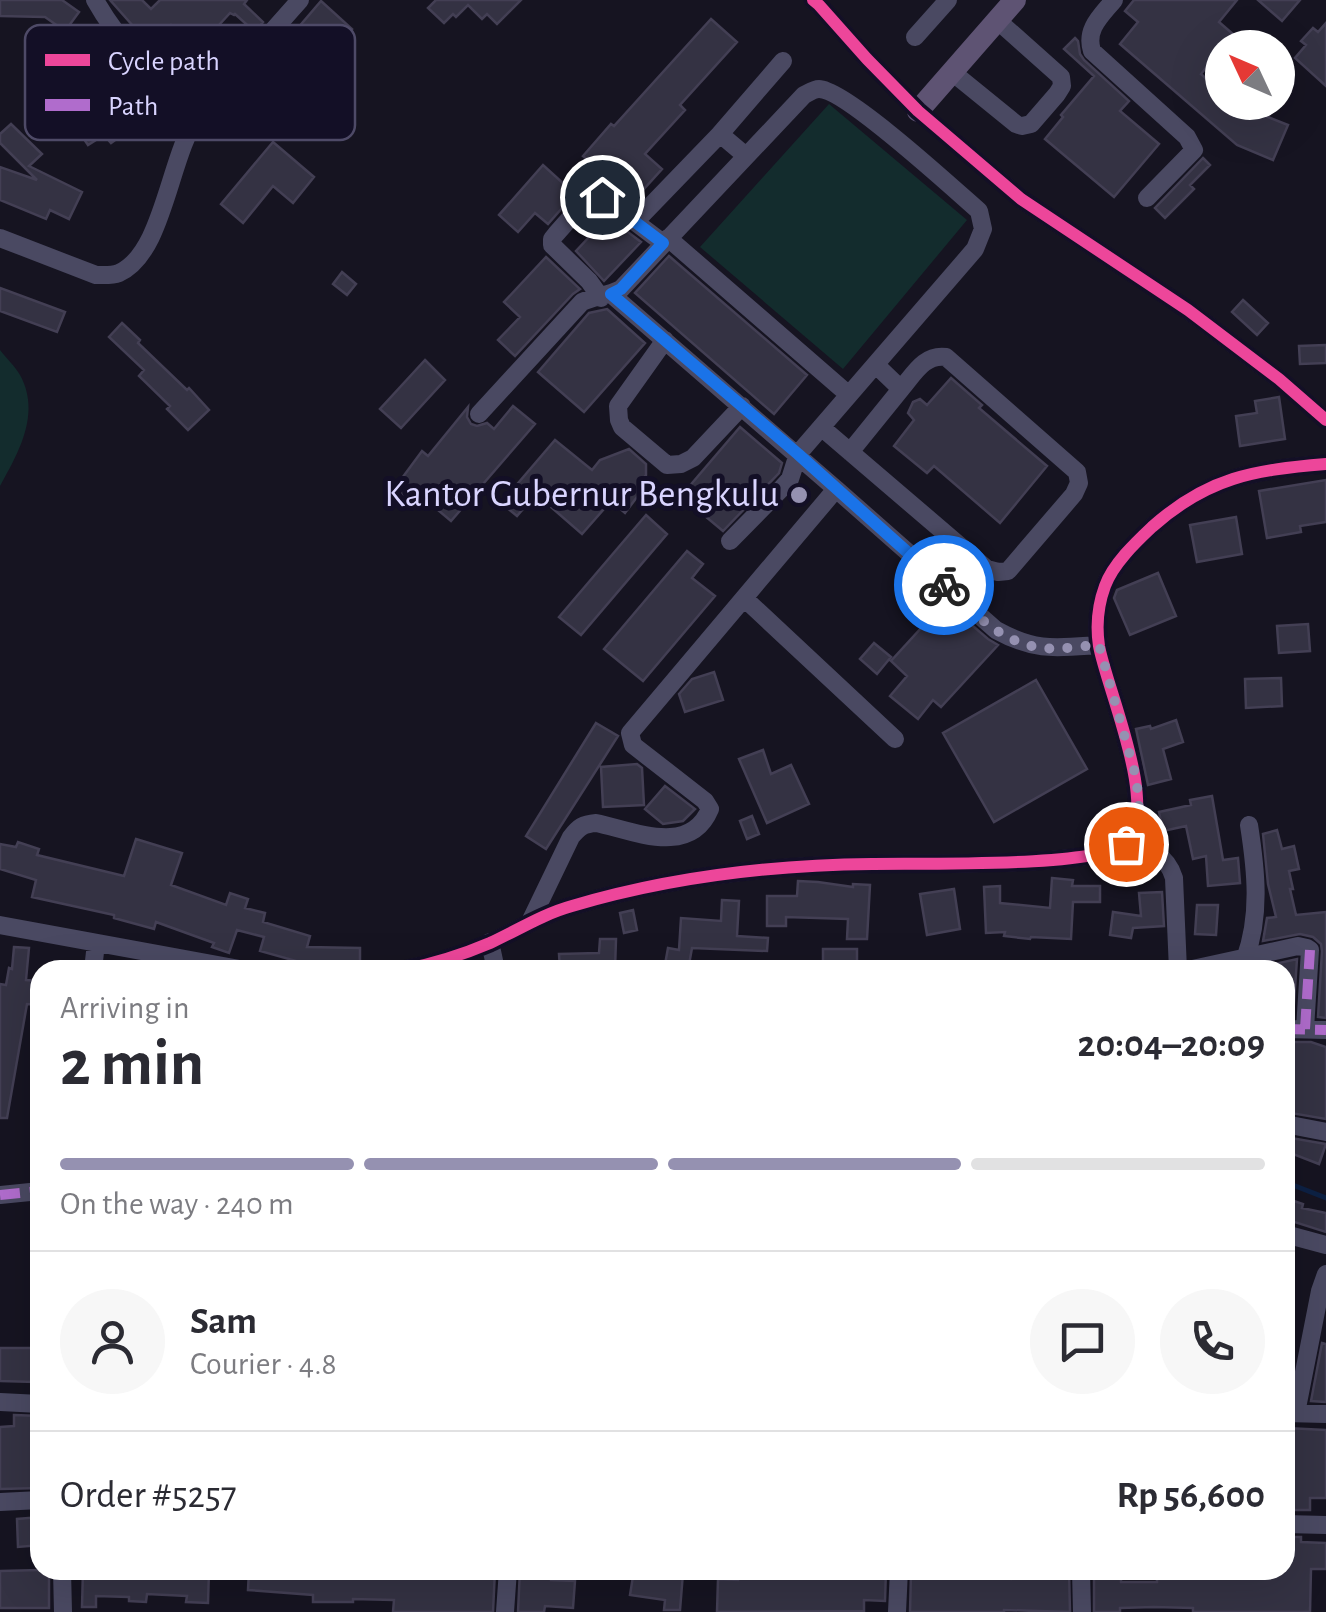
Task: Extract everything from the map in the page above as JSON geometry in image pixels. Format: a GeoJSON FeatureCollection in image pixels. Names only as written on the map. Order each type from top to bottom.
{"type":"FeatureCollection","features":[{"type":"Feature","properties":{"kind":"main road"},"geometry":{"type":"LineString","coordinates":[[918,111],[1015,0]]}},
{"type":"Feature","properties":{"kind":"street"},"geometry":{"type":"LineString","coordinates":[[94,0],[109,25]]}},
{"type":"Feature","properties":{"kind":"street"},"geometry":{"type":"LineString","coordinates":[[278,25],[300,0]]}},
{"type":"Feature","properties":{"kind":"street"},"geometry":{"type":"LineString","coordinates":[[812,0],[918,111],[1021,199],[1188,310],[1326,420]]}},
{"type":"Feature","properties":{"kind":"street"},"geometry":{"type":"LineString","coordinates":[[915,37],[948,0]]}},
{"type":"Feature","properties":{"kind":"street"},"geometry":{"type":"LineString","coordinates":[[1114,0],[1092,27],[1092,51],[1186,136],[1194,150],[1146,198]]}},
{"type":"Feature","properties":{"kind":"street"},"geometry":{"type":"LineString","coordinates":[[952,72],[1022,126],[1031,124],[1058,94],[1061,77],[998,20]]}},
{"type":"Feature","properties":{"kind":"street"},"geometry":{"type":"LineString","coordinates":[[635,222],[720,134],[783,61]]}},
{"type":"Feature","properties":{"kind":"street"},"geometry":{"type":"LineString","coordinates":[[478,414],[582,302],[621,289],[804,95],[816,89],[830,92],[895,138],[979,211],[982,229],[975,249],[798,454],[790,479],[730,541]]}},
{"type":"Feature","properties":{"kind":"street"},"geometry":{"type":"LineString","coordinates":[[895,138],[918,111]]}},
{"type":"Feature","properties":{"kind":"street"},"geometry":{"type":"LineString","coordinates":[[720,134],[746,156]]}},
{"type":"Feature","properties":{"kind":"street"},"geometry":{"type":"LineString","coordinates":[[0,238],[96,275],[123,272],[149,240],[185,140]]}},
{"type":"Feature","properties":{"kind":"street"},"geometry":{"type":"LineString","coordinates":[[849,395],[666,240],[602,197],[588,199],[552,239],[556,251],[606,296],[665,340],[996,630],[1038,648],[1099,645]]}},
{"type":"Feature","properties":{"kind":"street"},"geometry":{"type":"LineString","coordinates":[[665,340],[618,406],[622,426],[667,465],[692,458],[742,406]]}},
{"type":"Feature","properties":{"kind":"street"},"geometry":{"type":"LineString","coordinates":[[821,427],[850,452],[987,569],[998,572],[1008,571],[1074,494],[1079,483],[1077,472],[946,356],[928,358],[850,452]]}},
{"type":"Feature","properties":{"kind":"street"},"geometry":{"type":"LineString","coordinates":[[876,364],[901,389]]}},
{"type":"Feature","properties":{"kind":"street"},"geometry":{"type":"LineString","coordinates":[[1126,844],[1139,804],[1136,777],[1099,645],[1098,622],[1106,581],[1160,520],[1190,497],[1246,474],[1326,464]]}},
{"type":"Feature","properties":{"kind":"street"},"geometry":{"type":"LineString","coordinates":[[531,920],[579,827],[596,823],[669,839],[701,828],[710,810],[705,801],[633,745],[630,733],[836,488]]}},
{"type":"Feature","properties":{"kind":"street"},"geometry":{"type":"LineString","coordinates":[[745,599],[896,739]]}},
{"type":"Feature","properties":{"kind":"street"},"geometry":{"type":"LineString","coordinates":[[1239,960],[1250,944],[1256,893],[1249,826]]}},
{"type":"Feature","properties":{"kind":"street"},"geometry":{"type":"LineString","coordinates":[[442,960],[490,942],[531,920],[678,880],[819,864],[1076,858],[1095,856],[1126,844],[1149,849],[1170,866],[1174,878],[1178,960]]}},
{"type":"Feature","properties":{"kind":"street"},"geometry":{"type":"LineString","coordinates":[[0,925],[190,960]]}},
{"type":"Feature","properties":{"kind":"street"},"geometry":{"type":"LineString","coordinates":[[490,942],[494,960]]}},
{"type":"Feature","properties":{"kind":"street"},"geometry":{"type":"LineString","coordinates":[[93,960],[96,943]]}},
{"type":"Feature","properties":{"kind":"street"},"geometry":{"type":"LineString","coordinates":[[1248,960],[1298,946],[1310,950],[1305,1029]]}},
{"type":"Feature","properties":{"kind":"street"},"geometry":{"type":"LineString","coordinates":[[1295,1029],[1326,1030]]}},
{"type":"Feature","properties":{"kind":"street"},"geometry":{"type":"LineString","coordinates":[[1295,1126],[1326,1132]]}},
{"type":"Feature","properties":{"kind":"street"},"geometry":{"type":"LineString","coordinates":[[0,1195],[30,1192]]}},
{"type":"Feature","properties":{"kind":"street"},"geometry":{"type":"LineString","coordinates":[[1295,1236],[1326,1244]]}},
{"type":"Feature","properties":{"kind":"street"},"geometry":{"type":"LineString","coordinates":[[1295,1396],[1326,1274]]}},
{"type":"Feature","properties":{"kind":"street"},"geometry":{"type":"LineString","coordinates":[[0,1402],[30,1404]]}},
{"type":"Feature","properties":{"kind":"street"},"geometry":{"type":"LineString","coordinates":[[1295,1413],[1326,1414]]}},
{"type":"Feature","properties":{"kind":"street"},"geometry":{"type":"LineString","coordinates":[[0,1502],[30,1500]]}},
{"type":"Feature","properties":{"kind":"street"},"geometry":{"type":"LineString","coordinates":[[1295,1524],[1326,1525]]}},
{"type":"Feature","properties":{"kind":"street"},"geometry":{"type":"LineString","coordinates":[[62,1580],[62,1612]]}},
{"type":"Feature","properties":{"kind":"street"},"geometry":{"type":"LineString","coordinates":[[506,1612],[508,1580]]}},
{"type":"Feature","properties":{"kind":"street"},"geometry":{"type":"LineString","coordinates":[[896,1612],[898,1580]]}},
{"type":"Feature","properties":{"kind":"street"},"geometry":{"type":"LineString","coordinates":[[1081,1580],[1082,1612]]}},
{"type":"Feature","properties":{"kind":"green space"},"geometry":{"type":"Polygon","coordinates":[[[829,104],[967,220],[843,369],[700,247],[829,104]]]}},
{"type":"Feature","properties":{"kind":"green space"},"geometry":{"type":"Polygon","coordinates":[[[0,350],[26,389],[28,418],[20,446],[0,486],[0,350]]]}},
{"type":"Feature","properties":{"kind":"building"},"geometry":{"type":"Polygon","coordinates":[[[0,0],[62,0],[79,12],[69,25],[56,25],[45,17],[0,16],[0,0]]]}},
{"type":"Feature","properties":{"kind":"building"},"geometry":{"type":"Polygon","coordinates":[[[110,0],[142,0],[151,9],[160,0],[247,0],[244,4],[263,22],[247,25],[230,13],[219,25],[132,25],[110,0]]]}},
{"type":"Feature","properties":{"kind":"building"},"geometry":{"type":"Polygon","coordinates":[[[436,0],[521,0],[497,24],[487,14],[482,19],[468,5],[444,23],[428,8],[436,0]]]}},
{"type":"Feature","properties":{"kind":"building"},"geometry":{"type":"Polygon","coordinates":[[[1134,0],[1237,0],[1219,22],[1228,30],[1205,30],[1205,69],[1201,74],[1205,78],[1205,117],[1120,44],[1138,22],[1125,11],[1134,0]]]}},
{"type":"Feature","properties":{"kind":"building"},"geometry":{"type":"Polygon","coordinates":[[[1258,0],[1300,0],[1282,21],[1258,0]]]}},
{"type":"Feature","properties":{"kind":"building"},"geometry":{"type":"Polygon","coordinates":[[[321,1],[348,25],[300,25],[321,1]]]}},
{"type":"Feature","properties":{"kind":"building"},"geometry":{"type":"Polygon","coordinates":[[[711,19],[737,42],[680,105],[685,110],[645,154],[662,169],[634,200],[605,175],[598,183],[578,190],[548,224],[535,213],[518,232],[499,215],[543,165],[566,186],[589,161],[583,156],[711,19]]]}},
{"type":"Feature","properties":{"kind":"building"},"geometry":{"type":"Polygon","coordinates":[[[1326,23],[1326,86],[1295,58],[1306,45],[1301,41],[1313,28],[1318,32],[1326,23]]]}},
{"type":"Feature","properties":{"kind":"building"},"geometry":{"type":"Polygon","coordinates":[[[1075,38],[1084,60],[1129,101],[1120,111],[1159,144],[1114,197],[1045,139],[1094,76],[1064,49],[1075,38]]]}},
{"type":"Feature","properties":{"kind":"building"},"geometry":{"type":"Polygon","coordinates":[[[1208,120],[1276,120],[1288,125],[1273,160],[1237,145],[1208,120]]]}},
{"type":"Feature","properties":{"kind":"building"},"geometry":{"type":"Polygon","coordinates":[[[11,124],[42,154],[29,166],[82,192],[69,219],[50,210],[46,219],[0,200],[0,167],[37,180],[0,143],[0,134],[11,124]]]}},
{"type":"Feature","properties":{"kind":"building"},"geometry":{"type":"Polygon","coordinates":[[[273,142],[314,177],[293,203],[273,186],[243,223],[221,204],[273,142]]]}},
{"type":"Feature","properties":{"kind":"building"},"geometry":{"type":"Polygon","coordinates":[[[1203,158],[1210,165],[1190,185],[1194,189],[1165,218],[1155,208],[1203,158]]]}},
{"type":"Feature","properties":{"kind":"building"},"geometry":{"type":"Polygon","coordinates":[[[608,217],[641,242],[604,281],[576,251],[608,217]]]}},
{"type":"Feature","properties":{"kind":"building"},"geometry":{"type":"Polygon","coordinates":[[[669,256],[807,375],[774,414],[635,293],[669,256]]]}},
{"type":"Feature","properties":{"kind":"building"},"geometry":{"type":"Polygon","coordinates":[[[546,257],[580,289],[515,356],[498,340],[520,317],[504,302],[546,257]]]}},
{"type":"Feature","properties":{"kind":"building"},"geometry":{"type":"Polygon","coordinates":[[[342,272],[356,284],[347,295],[333,284],[342,272]]]}},
{"type":"Feature","properties":{"kind":"building"},"geometry":{"type":"Polygon","coordinates":[[[0,288],[65,312],[57,332],[0,311],[0,288]]]}},
{"type":"Feature","properties":{"kind":"building"},"geometry":{"type":"Polygon","coordinates":[[[1243,300],[1268,323],[1257,335],[1232,312],[1243,300]]]}},
{"type":"Feature","properties":{"kind":"building"},"geometry":{"type":"Polygon","coordinates":[[[607,309],[645,343],[584,412],[538,372],[589,313],[607,309]]]}},
{"type":"Feature","properties":{"kind":"building"},"geometry":{"type":"Polygon","coordinates":[[[122,323],[209,410],[188,430],[139,376],[144,370],[109,337],[122,323]]]}},
{"type":"Feature","properties":{"kind":"building"},"geometry":{"type":"Polygon","coordinates":[[[1326,345],[1326,363],[1300,364],[1299,346],[1326,345]]]}},
{"type":"Feature","properties":{"kind":"building"},"geometry":{"type":"Polygon","coordinates":[[[425,360],[445,380],[401,428],[380,409],[425,360]]]}},
{"type":"Feature","properties":{"kind":"building"},"geometry":{"type":"Polygon","coordinates":[[[951,378],[982,405],[979,408],[1047,466],[1000,523],[934,466],[927,473],[894,446],[914,420],[908,413],[913,402],[920,399],[927,405],[951,378]]]}},
{"type":"Feature","properties":{"kind":"building"},"geometry":{"type":"Polygon","coordinates":[[[1279,397],[1285,439],[1240,446],[1236,416],[1257,413],[1255,401],[1279,397]]]}},
{"type":"Feature","properties":{"kind":"building"},"geometry":{"type":"Polygon","coordinates":[[[513,406],[535,424],[451,521],[419,494],[413,503],[394,489],[422,451],[428,456],[468,407],[471,424],[487,423],[494,429],[513,406]]]}},
{"type":"Feature","properties":{"kind":"building"},"geometry":{"type":"Polygon","coordinates":[[[740,427],[782,463],[779,473],[723,531],[681,496],[740,427]]]}},
{"type":"Feature","properties":{"kind":"building"},"geometry":{"type":"Polygon","coordinates":[[[555,440],[592,470],[600,460],[629,449],[646,464],[646,475],[639,484],[643,489],[625,513],[611,501],[582,534],[536,494],[517,516],[501,503],[555,440]]]}},
{"type":"Feature","properties":{"kind":"building"},"geometry":{"type":"Polygon","coordinates":[[[1326,480],[1326,522],[1300,526],[1301,532],[1267,538],[1259,491],[1326,480]]]}},
{"type":"Feature","properties":{"kind":"building"},"geometry":{"type":"Polygon","coordinates":[[[646,515],[667,534],[581,635],[559,617],[646,515]]]}},
{"type":"Feature","properties":{"kind":"building"},"geometry":{"type":"Polygon","coordinates":[[[1236,517],[1242,554],[1197,562],[1190,525],[1236,517]]]}},
{"type":"Feature","properties":{"kind":"building"},"geometry":{"type":"Polygon","coordinates":[[[687,551],[703,564],[692,578],[715,596],[643,681],[604,649],[687,551]]]}},
{"type":"Feature","properties":{"kind":"building"},"geometry":{"type":"Polygon","coordinates":[[[1158,573],[1176,616],[1130,635],[1114,598],[1117,590],[1158,573]]]}},
{"type":"Feature","properties":{"kind":"building"},"geometry":{"type":"Polygon","coordinates":[[[945,602],[998,645],[941,707],[933,700],[918,719],[890,696],[907,676],[891,661],[945,602]]]}},
{"type":"Feature","properties":{"kind":"building"},"geometry":{"type":"Polygon","coordinates":[[[1308,624],[1310,651],[1279,653],[1277,626],[1308,624]]]}},
{"type":"Feature","properties":{"kind":"building"},"geometry":{"type":"Polygon","coordinates":[[[874,643],[891,657],[877,674],[860,659],[874,643]]]}},
{"type":"Feature","properties":{"kind":"building"},"geometry":{"type":"Polygon","coordinates":[[[714,672],[723,700],[685,712],[679,694],[692,679],[714,672]]]}},
{"type":"Feature","properties":{"kind":"building"},"geometry":{"type":"Polygon","coordinates":[[[1281,678],[1282,706],[1246,708],[1245,679],[1281,678]]]}},
{"type":"Feature","properties":{"kind":"building"},"geometry":{"type":"Polygon","coordinates":[[[1036,680],[1087,769],[994,822],[943,733],[1036,680]]]}},
{"type":"Feature","properties":{"kind":"building"},"geometry":{"type":"Polygon","coordinates":[[[1176,720],[1183,742],[1163,749],[1171,779],[1148,785],[1136,729],[1151,729],[1176,720]]]}},
{"type":"Feature","properties":{"kind":"building"},"geometry":{"type":"Polygon","coordinates":[[[596,723],[618,736],[546,849],[526,836],[596,723]]]}},
{"type":"Feature","properties":{"kind":"building"},"geometry":{"type":"Polygon","coordinates":[[[763,750],[771,774],[791,765],[809,804],[767,823],[739,759],[763,750]]]}},
{"type":"Feature","properties":{"kind":"building"},"geometry":{"type":"Polygon","coordinates":[[[637,764],[642,768],[644,805],[603,807],[601,767],[637,764]]]}},
{"type":"Feature","properties":{"kind":"building"},"geometry":{"type":"Polygon","coordinates":[[[665,786],[695,809],[683,821],[663,824],[645,809],[665,786]]]}},
{"type":"Feature","properties":{"kind":"building"},"geometry":{"type":"Polygon","coordinates":[[[1212,796],[1223,860],[1238,858],[1240,883],[1208,886],[1206,856],[1193,859],[1186,826],[1163,831],[1159,812],[1212,796]]]}},
{"type":"Feature","properties":{"kind":"building"},"geometry":{"type":"Polygon","coordinates":[[[752,816],[759,834],[747,839],[740,821],[752,816]]]}},
{"type":"Feature","properties":{"kind":"building"},"geometry":{"type":"Polygon","coordinates":[[[1277,830],[1282,849],[1294,846],[1299,869],[1289,871],[1296,915],[1326,912],[1326,1018],[1318,1017],[1321,944],[1300,934],[1263,941],[1267,918],[1276,917],[1263,834],[1277,830]]]}},
{"type":"Feature","properties":{"kind":"building"},"geometry":{"type":"Polygon","coordinates":[[[136,839],[182,853],[171,885],[226,905],[230,893],[248,899],[245,908],[265,913],[263,922],[310,936],[307,947],[360,948],[360,960],[292,960],[260,951],[264,937],[237,930],[229,953],[212,947],[214,943],[156,922],[154,929],[114,915],[32,897],[36,880],[0,869],[0,844],[16,847],[18,842],[39,849],[37,855],[124,876],[136,839]]]}},
{"type":"Feature","properties":{"kind":"building"},"geometry":{"type":"Polygon","coordinates":[[[1052,878],[1073,880],[1072,886],[1100,886],[1100,902],[1073,902],[1071,939],[986,933],[984,887],[1000,886],[1000,903],[1050,908],[1052,878]]]}},
{"type":"Feature","properties":{"kind":"building"},"geometry":{"type":"Polygon","coordinates":[[[798,881],[870,885],[867,939],[847,939],[848,919],[786,917],[786,926],[767,926],[767,896],[797,896],[798,881]]]}},
{"type":"Feature","properties":{"kind":"building"},"geometry":{"type":"Polygon","coordinates":[[[954,889],[960,929],[927,935],[920,894],[954,889]]]}},
{"type":"Feature","properties":{"kind":"building"},"geometry":{"type":"Polygon","coordinates":[[[1162,892],[1164,926],[1133,928],[1131,938],[1110,935],[1113,912],[1141,916],[1139,893],[1162,892]]]}},
{"type":"Feature","properties":{"kind":"building"},"geometry":{"type":"Polygon","coordinates":[[[722,900],[739,901],[737,936],[768,938],[767,951],[692,948],[690,960],[666,960],[668,948],[679,950],[681,918],[721,921],[722,900]]]}},
{"type":"Feature","properties":{"kind":"building"},"geometry":{"type":"Polygon","coordinates":[[[1197,905],[1218,905],[1216,935],[1195,934],[1197,905]]]}},
{"type":"Feature","properties":{"kind":"building"},"geometry":{"type":"Polygon","coordinates":[[[633,910],[637,930],[624,933],[620,913],[633,910]]]}},
{"type":"Feature","properties":{"kind":"building"},"geometry":{"type":"Polygon","coordinates":[[[600,939],[616,939],[615,960],[559,960],[559,954],[599,953],[600,939]]]}},
{"type":"Feature","properties":{"kind":"building"},"geometry":{"type":"Polygon","coordinates":[[[14,947],[29,948],[26,980],[30,980],[30,1004],[7,1118],[0,1118],[0,984],[6,985],[9,968],[12,969],[14,947]]]}},
{"type":"Feature","properties":{"kind":"building"},"geometry":{"type":"Polygon","coordinates":[[[823,949],[857,949],[857,960],[823,960],[823,949]]]}},
{"type":"Feature","properties":{"kind":"building"},"geometry":{"type":"Polygon","coordinates":[[[1295,1042],[1326,1047],[1326,1119],[1295,1114],[1295,1042]]]}},
{"type":"Feature","properties":{"kind":"building"},"geometry":{"type":"Polygon","coordinates":[[[1295,1139],[1326,1144],[1319,1164],[1295,1155],[1295,1139]]]}},
{"type":"Feature","properties":{"kind":"building"},"geometry":{"type":"Polygon","coordinates":[[[1295,1201],[1303,1204],[1302,1208],[1326,1213],[1326,1232],[1295,1222],[1295,1201]]]}},
{"type":"Feature","properties":{"kind":"building"},"geometry":{"type":"Polygon","coordinates":[[[1322,1343],[1326,1344],[1326,1402],[1311,1401],[1322,1343]]]}},
{"type":"Feature","properties":{"kind":"building"},"geometry":{"type":"Polygon","coordinates":[[[0,1348],[30,1348],[30,1382],[0,1381],[0,1348]]]}},
{"type":"Feature","properties":{"kind":"building"},"geometry":{"type":"Polygon","coordinates":[[[14,1415],[30,1416],[30,1488],[0,1489],[0,1427],[14,1426],[14,1415]]]}},
{"type":"Feature","properties":{"kind":"building"},"geometry":{"type":"Polygon","coordinates":[[[1295,1428],[1326,1430],[1326,1498],[1310,1498],[1310,1510],[1295,1510],[1295,1428]]]}},
{"type":"Feature","properties":{"kind":"building"},"geometry":{"type":"Polygon","coordinates":[[[30,1518],[30,1546],[18,1547],[17,1519],[30,1518]]]}},
{"type":"Feature","properties":{"kind":"building"},"geometry":{"type":"Polygon","coordinates":[[[1295,1537],[1301,1537],[1301,1542],[1326,1543],[1326,1569],[1311,1569],[1310,1612],[1193,1612],[1193,1608],[1154,1607],[1094,1612],[1094,1580],[1295,1580],[1295,1537]]]}},
{"type":"Feature","properties":{"kind":"building"},"geometry":{"type":"Polygon","coordinates":[[[30,1570],[30,1580],[49,1580],[49,1608],[0,1608],[0,1571],[30,1570]]]}},
{"type":"Feature","properties":{"kind":"building"},"geometry":{"type":"Polygon","coordinates":[[[83,1580],[209,1580],[208,1603],[186,1602],[187,1596],[147,1594],[146,1602],[96,1596],[96,1607],[82,1607],[83,1580]]]}},
{"type":"Feature","properties":{"kind":"building"},"geometry":{"type":"Polygon","coordinates":[[[248,1580],[495,1580],[493,1612],[393,1612],[394,1600],[313,1602],[313,1595],[248,1590],[248,1580]]]}},
{"type":"Feature","properties":{"kind":"building"},"geometry":{"type":"Polygon","coordinates":[[[520,1580],[575,1581],[573,1608],[545,1606],[544,1612],[518,1612],[520,1580]]]}},
{"type":"Feature","properties":{"kind":"building"},"geometry":{"type":"Polygon","coordinates":[[[632,1580],[682,1580],[680,1610],[664,1610],[665,1600],[630,1595],[632,1580]]]}},
{"type":"Feature","properties":{"kind":"building"},"geometry":{"type":"Polygon","coordinates":[[[718,1580],[886,1580],[885,1601],[864,1600],[864,1611],[717,1612],[718,1580]]]}},
{"type":"Feature","properties":{"kind":"building"},"geometry":{"type":"Polygon","coordinates":[[[911,1580],[1069,1580],[1070,1612],[910,1612],[911,1580]]]}},
{"type":"Feature","properties":{"kind":"waterway"},"geometry":{"type":"LineString","coordinates":[[1295,1186],[1326,1198]]}},
{"type":"Feature","properties":{"kind":"marked path"},"geometry":{"type":"LineString","coordinates":[[1305,1029],[1310,950]]}},
{"type":"Feature","properties":{"kind":"marked path"},"geometry":{"type":"LineString","coordinates":[[1295,1029],[1326,1030]]}},
{"type":"Feature","properties":{"kind":"marked path"},"geometry":{"type":"LineString","coordinates":[[0,1195],[30,1192]]}},
{"type":"Feature","properties":{"kind":"cycle path"},"geometry":{"type":"LineString","coordinates":[[813,0],[918,111],[1021,199],[1188,310],[1326,420]]}},
{"type":"Feature","properties":{"kind":"cycle path"},"geometry":{"type":"LineString","coordinates":[[443,960],[561,909],[683,880],[796,867],[1082,857],[1126,843],[1135,826],[1135,776],[1098,638],[1099,608],[1113,570],[1145,533],[1173,510],[1213,487],[1254,473],[1326,464]]}},
{"type":"Feature","properties":{"kind":"way so far"},"geometry":{"type":"LineString","coordinates":[[944,585],[996,630],[1016,641],[1038,648],[1099,645],[1136,777],[1139,804],[1126,844]]}},
{"type":"Feature","properties":{"kind":"place","name":"Kantor Gubernur Bengkulu"},"geometry":{"type":"Point","coordinates":[799,495]}},
{"type":"Feature","properties":{"kind":"route"},"geometry":{"type":"LineString","coordinates":[[602,197],[663,243],[621,289],[611,294],[944,585]]}}]}
